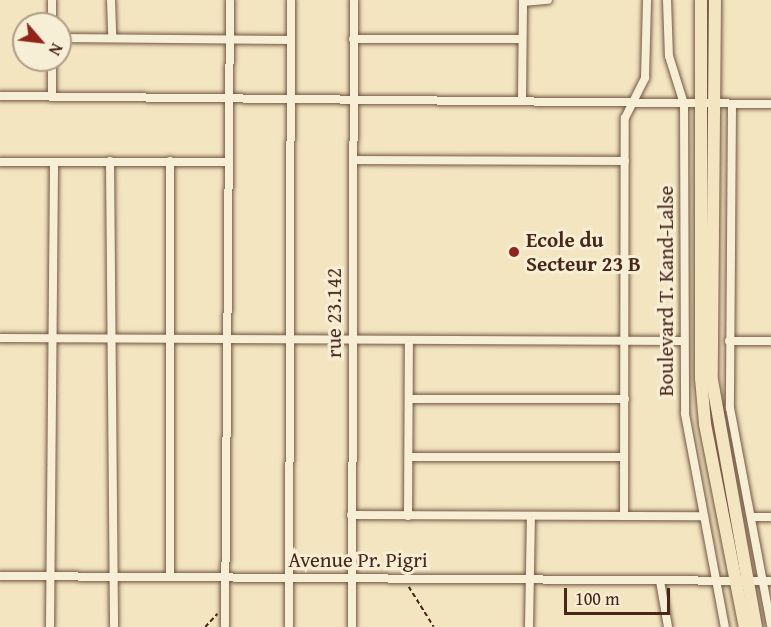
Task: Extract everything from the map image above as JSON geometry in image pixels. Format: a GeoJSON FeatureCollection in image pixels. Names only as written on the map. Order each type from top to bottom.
{"type":"FeatureCollection","features":[{"type":"Feature","properties":{"kind":"main road"},"geometry":{"type":"LineString","coordinates":[[701,0],[701,378],[705,424],[742,581],[756,627]]}},
{"type":"Feature","properties":{"kind":"main road"},"geometry":{"type":"LineString","coordinates":[[715,0],[712,380],[742,581],[745,627]]}},
{"type":"Feature","properties":{"kind":"street"},"geometry":{"type":"LineString","coordinates":[[111,0],[112,38]]}},
{"type":"Feature","properties":{"kind":"street"},"geometry":{"type":"LineString","coordinates":[[225,627],[224,341],[231,98],[230,0]]}},
{"type":"Feature","properties":{"kind":"street"},"geometry":{"type":"LineString","coordinates":[[289,627],[291,0]]}},
{"type":"Feature","properties":{"kind":"street","name":"rue 23.142"},"geometry":{"type":"LineString","coordinates":[[352,627],[354,0]]}},
{"type":"Feature","properties":{"kind":"street"},"geometry":{"type":"LineString","coordinates":[[522,99],[523,1],[540,4],[548,0]]}},
{"type":"Feature","properties":{"kind":"street"},"geometry":{"type":"LineString","coordinates":[[624,516],[625,118],[645,78],[647,0]]}},
{"type":"Feature","properties":{"kind":"street","name":"Boulevard T. Kand-Lalse"},"geometry":{"type":"LineString","coordinates":[[667,0],[669,56],[684,104],[685,414],[702,516],[725,627]]}},
{"type":"Feature","properties":{"kind":"street"},"geometry":{"type":"LineString","coordinates":[[72,38],[291,40]]}},
{"type":"Feature","properties":{"kind":"street"},"geometry":{"type":"LineString","coordinates":[[353,39],[522,39]]}},
{"type":"Feature","properties":{"kind":"street"},"geometry":{"type":"LineString","coordinates":[[52,72],[52,97]]}},
{"type":"Feature","properties":{"kind":"street"},"geometry":{"type":"LineString","coordinates":[[0,96],[522,99],[633,104],[771,104]]}},
{"type":"Feature","properties":{"kind":"street"},"geometry":{"type":"LineString","coordinates":[[732,104],[729,341],[732,432],[771,625]]}},
{"type":"Feature","properties":{"kind":"street"},"geometry":{"type":"LineString","coordinates":[[353,160],[625,161]]}},
{"type":"Feature","properties":{"kind":"street"},"geometry":{"type":"LineString","coordinates":[[110,161],[114,627]]}},
{"type":"Feature","properties":{"kind":"street"},"geometry":{"type":"LineString","coordinates":[[170,161],[168,340],[170,577]]}},
{"type":"Feature","properties":{"kind":"street"},"geometry":{"type":"LineString","coordinates":[[0,162],[228,162]]}},
{"type":"Feature","properties":{"kind":"street"},"geometry":{"type":"LineString","coordinates":[[50,627],[54,162]]}},
{"type":"Feature","properties":{"kind":"street"},"geometry":{"type":"LineString","coordinates":[[0,338],[224,341],[684,341]]}},
{"type":"Feature","properties":{"kind":"street"},"geometry":{"type":"LineString","coordinates":[[408,516],[409,340]]}},
{"type":"Feature","properties":{"kind":"street"},"geometry":{"type":"LineString","coordinates":[[729,341],[771,341]]}},
{"type":"Feature","properties":{"kind":"street"},"geometry":{"type":"LineString","coordinates":[[409,399],[625,399]]}},
{"type":"Feature","properties":{"kind":"street"},"geometry":{"type":"LineString","coordinates":[[409,457],[624,457]]}},
{"type":"Feature","properties":{"kind":"street"},"geometry":{"type":"LineString","coordinates":[[351,515],[702,516]]}},
{"type":"Feature","properties":{"kind":"street"},"geometry":{"type":"LineString","coordinates":[[529,627],[531,516]]}},
{"type":"Feature","properties":{"kind":"street"},"geometry":{"type":"LineString","coordinates":[[751,517],[771,517]]}},
{"type":"Feature","properties":{"kind":"street","name":"Avenue Pr. Pigri"},"geometry":{"type":"LineString","coordinates":[[0,576],[771,581]]}},
{"type":"Feature","properties":{"kind":"street"},"geometry":{"type":"LineString","coordinates":[[660,581],[668,627]]}},
{"type":"Feature","properties":{"kind":"path"},"geometry":{"type":"LineString","coordinates":[[403,579],[434,627]]}},
{"type":"Feature","properties":{"kind":"path"},"geometry":{"type":"LineString","coordinates":[[205,627],[225,604]]}},
{"type":"Feature","properties":{"kind":"place","name":"Ecole du Secteur 23 B"},"geometry":{"type":"Point","coordinates":[514,252]}}]}
